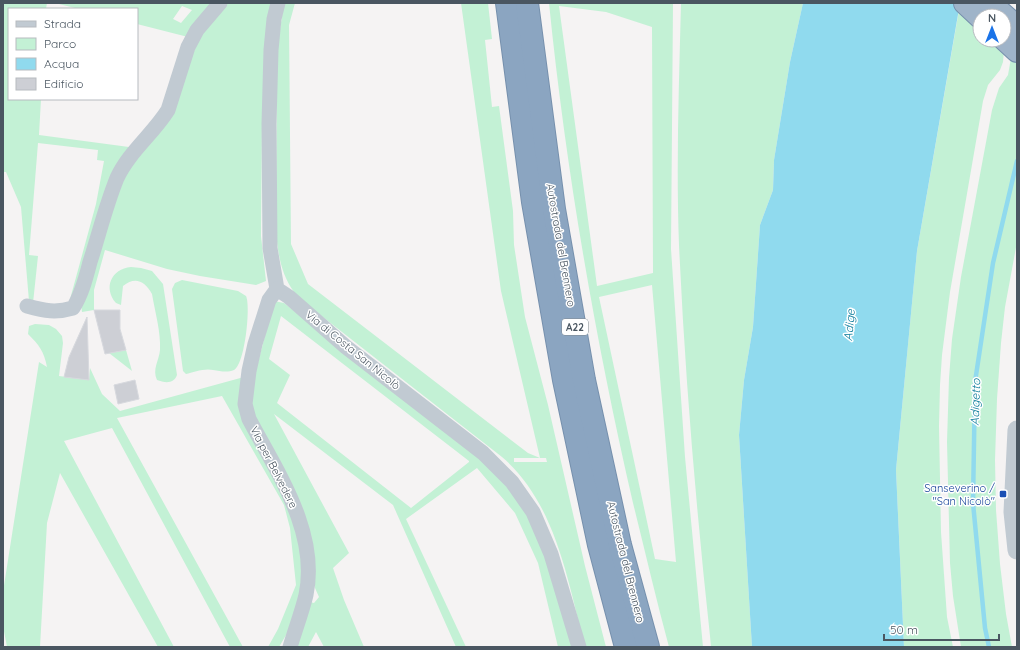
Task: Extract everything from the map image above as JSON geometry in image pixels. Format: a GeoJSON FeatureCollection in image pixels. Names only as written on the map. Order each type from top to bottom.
{"type":"FeatureCollection","features":[{"type":"Feature","properties":{"kind":"highway","name":"Autostrada del Brennero"},"geometry":{"type":"LineString","coordinates":[[507,3],[533,202],[564,380],[598,545],[626,647]]}},
{"type":"Feature","properties":{"kind":"highway","name":"Autostrada del Brennero"},"geometry":{"type":"LineString","coordinates":[[527,3],[554,209],[584,380],[620,545],[648,647]]}},
{"type":"Feature","properties":{"kind":"highway"},"geometry":{"type":"LineString","coordinates":[[990,3],[1017,27]]}},
{"type":"Feature","properties":{"kind":"street"},"geometry":{"type":"LineString","coordinates":[[27,306],[46,311],[59,312],[73,308],[77,302],[110,196],[118,177],[128,159],[168,110],[188,47],[197,30],[220,3]]}},
{"type":"Feature","properties":{"kind":"street"},"geometry":{"type":"LineString","coordinates":[[277,289],[270,248],[269,124],[271,50],[278,3]]}},
{"type":"Feature","properties":{"kind":"street","name":"Via per Belvedere"},"geometry":{"type":"LineString","coordinates":[[277,289],[269,300],[255,344],[249,372],[245,404],[249,419],[293,502],[304,538],[308,561],[306,594],[290,647]]}},
{"type":"Feature","properties":{"kind":"street","name":"Via di Costa San Nicolò"},"geometry":{"type":"LineString","coordinates":[[277,289],[289,297],[346,347],[483,453],[512,482],[533,512],[551,554],[579,647]]}},
{"type":"Feature","properties":{"kind":"street"},"geometry":{"type":"LineString","coordinates":[[1017,430],[1014,512],[1017,550]]}},
{"type":"Feature","properties":{"kind":"green space"},"geometry":{"type":"Polygon","coordinates":[[[3,3],[47,3],[46,8],[8,8],[8,100],[41,100],[39,135],[129,147],[82,278],[69,303],[96,204],[104,161],[97,160],[98,150],[38,143],[29,255],[38,256],[33,303],[29,301],[21,207],[6,172],[3,172],[3,3]]]}},
{"type":"Feature","properties":{"kind":"green space"},"geometry":{"type":"Polygon","coordinates":[[[55,3],[214,3],[188,37],[138,24],[138,8],[75,8],[55,3]],[[182,6],[173,19],[181,23],[192,10],[182,6]]]}},
{"type":"Feature","properties":{"kind":"green space"},"geometry":{"type":"Polygon","coordinates":[[[225,3],[271,3],[262,123],[261,236],[266,281],[256,285],[200,276],[167,269],[105,250],[94,290],[94,310],[82,312],[81,305],[123,175],[192,56],[201,34],[225,3]]]}},
{"type":"Feature","properties":{"kind":"green space"},"geometry":{"type":"Polygon","coordinates":[[[284,3],[295,3],[289,25],[291,244],[308,284],[528,453],[540,458],[501,291],[461,3],[488,3],[492,39],[485,40],[492,107],[499,106],[513,211],[514,245],[525,317],[548,405],[585,566],[606,647],[585,647],[566,570],[548,520],[535,497],[520,476],[502,457],[310,307],[294,292],[286,278],[281,264],[276,232],[277,49],[284,3]],[[514,458],[514,462],[547,462],[546,458],[514,458]]]}},
{"type":"Feature","properties":{"kind":"green space"},"geometry":{"type":"Polygon","coordinates":[[[549,3],[673,3],[671,249],[685,457],[703,647],[669,647],[633,503],[606,379],[573,192],[549,3]],[[559,6],[597,286],[653,273],[652,27],[606,12],[559,6]],[[652,285],[599,297],[655,559],[676,562],[652,285]]]}},
{"type":"Feature","properties":{"kind":"green space"},"geometry":{"type":"Polygon","coordinates":[[[681,3],[803,3],[790,62],[774,160],[773,190],[760,225],[753,327],[744,380],[739,435],[752,647],[711,647],[700,539],[684,343],[679,245],[678,154],[681,3]]]}},
{"type":"Feature","properties":{"kind":"green space"},"geometry":{"type":"Polygon","coordinates":[[[959,10],[972,22],[972,48],[1001,48],[1004,51],[1003,62],[1000,70],[988,85],[983,101],[950,292],[942,355],[939,426],[941,532],[947,617],[953,647],[904,647],[896,470],[917,251],[959,10]]]}},
{"type":"Feature","properties":{"kind":"green space"},"geometry":{"type":"Polygon","coordinates":[[[1011,58],[1017,63],[1017,242],[1005,307],[1001,343],[995,460],[996,510],[1000,564],[1006,614],[1012,647],[961,647],[953,596],[950,563],[947,442],[952,339],[961,277],[992,110],[999,88],[1008,75],[1011,58]]]}},
{"type":"Feature","properties":{"kind":"green space"},"geometry":{"type":"Polygon","coordinates":[[[131,267],[152,271],[163,284],[177,375],[174,380],[163,382],[157,380],[155,369],[160,350],[160,336],[152,294],[143,283],[139,281],[132,281],[123,286],[121,305],[116,303],[112,297],[110,286],[114,275],[118,271],[131,267]]]}},
{"type":"Feature","properties":{"kind":"green space"},"geometry":{"type":"Polygon","coordinates":[[[182,280],[238,291],[246,296],[248,311],[246,335],[241,358],[238,366],[234,370],[226,372],[199,370],[186,374],[183,371],[172,289],[175,283],[182,280]]]}},
{"type":"Feature","properties":{"kind":"green space"},"geometry":{"type":"Polygon","coordinates":[[[274,301],[284,303],[466,445],[520,500],[542,543],[573,647],[558,647],[538,563],[515,513],[477,468],[406,519],[466,647],[456,647],[393,505],[274,414],[349,553],[333,568],[344,600],[364,647],[324,647],[316,632],[308,647],[294,647],[310,602],[314,603],[319,597],[315,588],[314,563],[255,421],[250,393],[274,301]],[[281,316],[269,359],[290,375],[277,403],[411,508],[469,461],[281,316]]]}},
{"type":"Feature","properties":{"kind":"green space"},"geometry":{"type":"Polygon","coordinates":[[[35,324],[49,325],[56,329],[62,336],[63,343],[59,376],[89,380],[90,368],[102,394],[120,411],[244,377],[242,392],[290,507],[302,546],[305,581],[292,625],[279,647],[268,647],[278,629],[296,585],[290,528],[284,505],[222,396],[117,418],[243,647],[230,647],[112,428],[64,441],[174,647],[158,647],[60,473],[47,523],[40,647],[7,647],[3,626],[3,592],[39,362],[47,367],[40,349],[28,334],[29,326],[35,324]]]}},
{"type":"Feature","properties":{"kind":"green space"},"geometry":{"type":"Polygon","coordinates":[[[126,350],[132,371],[109,353],[126,350]]]}},
{"type":"Feature","properties":{"kind":"water","name":"Adige"},"geometry":{"type":"Polygon","coordinates":[[[803,3],[960,3],[917,251],[896,470],[904,647],[752,647],[739,435],[744,380],[753,327],[760,225],[773,190],[774,160],[790,62],[803,3]]]}},
{"type":"Feature","properties":{"kind":"building"},"geometry":{"type":"Polygon","coordinates":[[[94,310],[120,310],[120,329],[126,350],[105,354],[94,310]]]}},
{"type":"Feature","properties":{"kind":"building"},"geometry":{"type":"Polygon","coordinates":[[[87,317],[89,380],[64,377],[69,357],[87,317]]]}},
{"type":"Feature","properties":{"kind":"building"},"geometry":{"type":"Polygon","coordinates":[[[135,380],[139,399],[118,404],[114,385],[135,380]]]}},
{"type":"Feature","properties":{"kind":"waterway","name":"Adigetto"},"geometry":{"type":"LineString","coordinates":[[989,647],[985,628],[973,503],[975,382],[993,263],[1017,161]]}},
{"type":"Feature","properties":{"kind":"place","name":"Sanseverino / \"San Nicolò\""},"geometry":{"type":"Point","coordinates":[1003,494]}}]}
